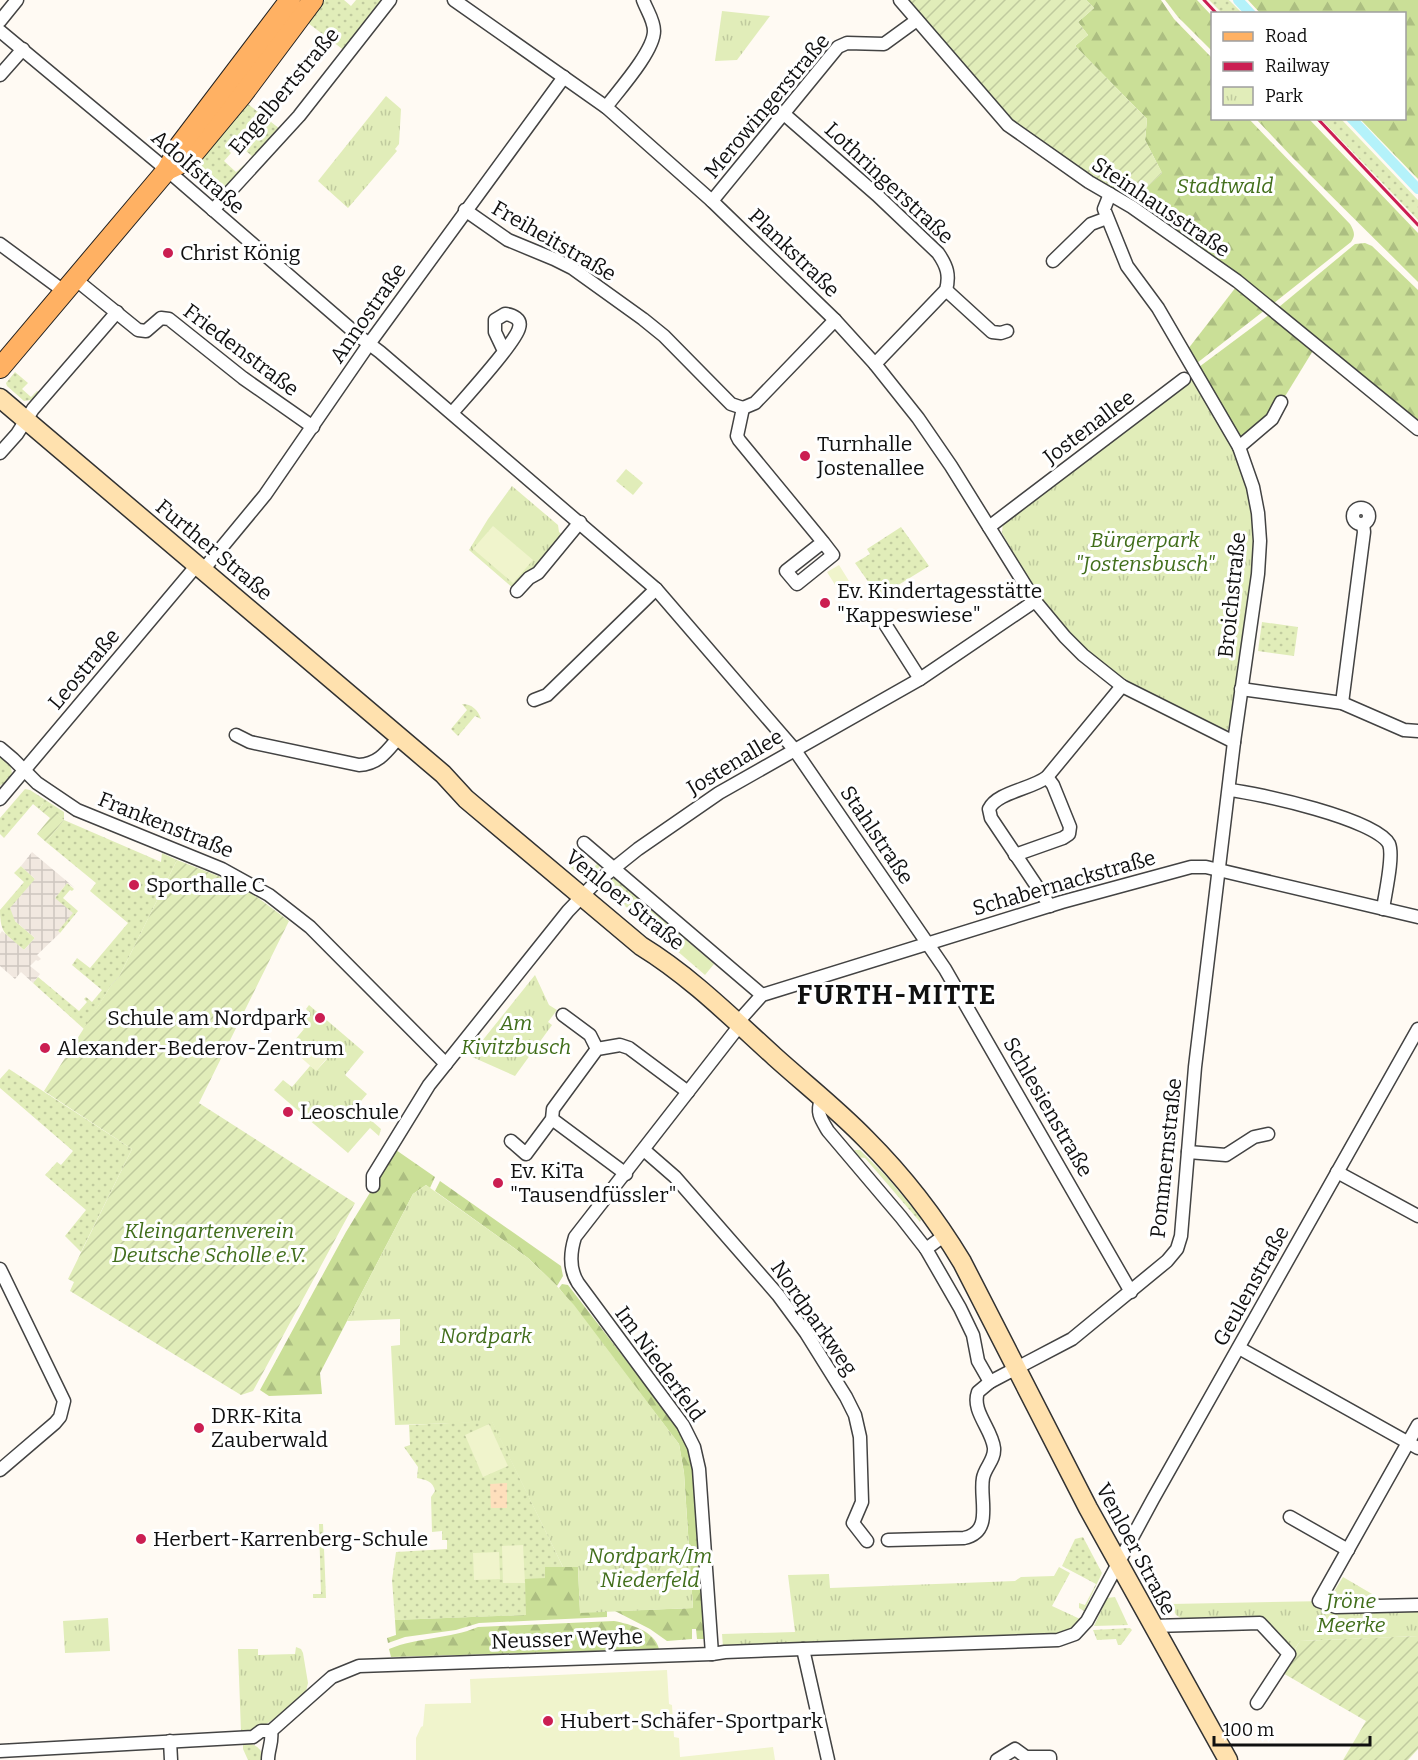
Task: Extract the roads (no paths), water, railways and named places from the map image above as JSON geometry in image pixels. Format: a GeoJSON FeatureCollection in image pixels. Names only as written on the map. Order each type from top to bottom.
{"type":"FeatureCollection","features":[{"type":"Feature","properties":{"kind":"main road"},"geometry":{"type":"LineString","coordinates":[[0,368],[167,170],[180,145],[290,0]]}},
{"type":"Feature","properties":{"kind":"main road","name":"Engelbertstraße"},"geometry":{"type":"LineString","coordinates":[[167,170],[188,160],[242,95],[313,0]]}},
{"type":"Feature","properties":{"kind":"main road","name":"Further Straße"},"geometry":{"type":"LineString","coordinates":[[0,398],[399,737]]}},
{"type":"Feature","properties":{"kind":"main road","name":"Venloer Straße"},"geometry":{"type":"LineString","coordinates":[[399,737],[443,774],[466,799],[641,946],[664,960],[739,1024],[866,1138],[914,1193],[962,1262],[1118,1563],[1227,1756]]}},
{"type":"Feature","properties":{"kind":"street"},"geometry":{"type":"LineString","coordinates":[[0,21],[18,0]]}},
{"type":"Feature","properties":{"kind":"street","name":"Engelbertstraße"},"geometry":{"type":"LineString","coordinates":[[213,210],[298,116],[390,0]]}},
{"type":"Feature","properties":{"kind":"street","name":"Plankstraße"},"geometry":{"type":"LineString","coordinates":[[454,0],[606,107],[712,201],[836,320],[918,418],[1035,601],[1083,655],[1122,686],[1234,742]]}},
{"type":"Feature","properties":{"kind":"street"},"geometry":{"type":"LineString","coordinates":[[606,107],[651,45],[653,24],[643,0]]}},
{"type":"Feature","properties":{"kind":"street","name":"Steinhausstraße"},"geometry":{"type":"LineString","coordinates":[[900,0],[1008,125],[1089,182],[1132,207],[1237,281],[1418,429]]}},
{"type":"Feature","properties":{"kind":"street","name":"Merowingerstraße"},"geometry":{"type":"LineString","coordinates":[[712,201],[842,44],[884,44],[917,20]]}},
{"type":"Feature","properties":{"kind":"street","name":"Adolfstraße"},"geometry":{"type":"LineString","coordinates":[[0,31],[167,170],[580,522]]}},
{"type":"Feature","properties":{"kind":"street"},"geometry":{"type":"LineString","coordinates":[[0,75],[23,49]]}},
{"type":"Feature","properties":{"kind":"street","name":"Annostraße"},"geometry":{"type":"LineString","coordinates":[[200,568],[265,495],[369,344],[564,77]]}},
{"type":"Feature","properties":{"kind":"street","name":"Lothringerstraße"},"geometry":{"type":"LineString","coordinates":[[784,114],[939,253],[948,271],[946,290]]}},
{"type":"Feature","properties":{"kind":"street","name":"Broichstraße"},"geometry":{"type":"LineString","coordinates":[[1110,194],[1104,209],[1127,266],[1158,308],[1239,447],[1253,487],[1258,513],[1260,541],[1258,573],[1234,742],[1220,871]]}},
{"type":"Feature","properties":{"kind":"street","name":"Freiheitstraße"},"geometry":{"type":"LineString","coordinates":[[465,210],[508,240],[554,259],[595,284],[664,336],[731,404],[743,408]]}},
{"type":"Feature","properties":{"kind":"street"},"geometry":{"type":"LineString","coordinates":[[1053,261],[1091,224],[1107,218]]}},
{"type":"Feature","properties":{"kind":"street"},"geometry":{"type":"LineString","coordinates":[[0,244],[117,312],[47,392],[0,453]]}},
{"type":"Feature","properties":{"kind":"street"},"geometry":{"type":"LineString","coordinates":[[875,364],[946,290],[992,332],[1007,331]]}},
{"type":"Feature","properties":{"kind":"street","name":"Friedenstraße"},"geometry":{"type":"LineString","coordinates":[[117,312],[142,332],[149,330],[161,318],[169,319],[243,378],[313,428]]}},
{"type":"Feature","properties":{"kind":"street"},"geometry":{"type":"LineString","coordinates":[[823,543],[737,436],[743,408],[755,403],[836,320]]}},
{"type":"Feature","properties":{"kind":"street"},"geometry":{"type":"LineString","coordinates":[[452,413],[504,351]]}},
{"type":"Feature","properties":{"kind":"street","name":"Jostenallee"},"geometry":{"type":"LineString","coordinates":[[989,527],[1184,379]]}},
{"type":"Feature","properties":{"kind":"street"},"geometry":{"type":"LineString","coordinates":[[1239,447],[1272,419],[1281,402]]}},
{"type":"Feature","properties":{"kind":"street"},"geometry":{"type":"LineString","coordinates":[[517,591],[529,578],[538,573],[580,522]]}},
{"type":"Feature","properties":{"kind":"street","name":"Stahlstraße"},"geometry":{"type":"LineString","coordinates":[[580,522],[656,589],[794,749],[928,944]]}},
{"type":"Feature","properties":{"kind":"street"},"geometry":{"type":"LineString","coordinates":[[1342,703],[1364,532],[1363,524]]}},
{"type":"Feature","properties":{"kind":"street","name":"Leostraße"},"geometry":{"type":"LineString","coordinates":[[0,799],[200,568]]}},
{"type":"Feature","properties":{"kind":"street"},"geometry":{"type":"LineString","coordinates":[[534,700],[548,695],[656,589]]}},
{"type":"Feature","properties":{"kind":"street","name":"Jostenallee"},"geometry":{"type":"LineString","coordinates":[[582,896],[613,868],[710,798],[920,679],[1035,601]]}},
{"type":"Feature","properties":{"kind":"street"},"geometry":{"type":"LineString","coordinates":[[885,624],[920,679]]}},
{"type":"Feature","properties":{"kind":"street"},"geometry":{"type":"LineString","coordinates":[[1050,906],[991,818],[989,809],[995,800],[1041,782],[1047,777],[1122,686]]}},
{"type":"Feature","properties":{"kind":"street"},"geometry":{"type":"LineString","coordinates":[[1241,689],[1342,703],[1404,730],[1418,731]]}},
{"type":"Feature","properties":{"kind":"street"},"geometry":{"type":"LineString","coordinates":[[236,735],[250,742],[359,765],[375,762],[381,758],[399,737]]}},
{"type":"Feature","properties":{"kind":"street","name":"Frankenstraße"},"geometry":{"type":"LineString","coordinates":[[0,748],[50,794],[77,810],[222,868],[269,895],[310,927],[446,1064]]}},
{"type":"Feature","properties":{"kind":"street"},"geometry":{"type":"LineString","coordinates":[[1015,855],[1069,834],[1070,827],[1053,785],[1047,777]]}},
{"type":"Feature","properties":{"kind":"street"},"geometry":{"type":"LineString","coordinates":[[1229,790],[1260,794],[1311,807],[1358,825],[1384,839],[1388,844],[1390,855],[1383,909]]}},
{"type":"Feature","properties":{"kind":"street","name":"Venloer Straße"},"geometry":{"type":"LineString","coordinates":[[584,843],[762,995]]}},
{"type":"Feature","properties":{"kind":"street","name":"Schabernackstraße"},"geometry":{"type":"LineString","coordinates":[[762,995],[1050,906],[1191,867],[1220,871],[1418,917]]}},
{"type":"Feature","properties":{"kind":"street","name":"Pommernstraße"},"geometry":{"type":"LineString","coordinates":[[1016,1369],[1072,1339],[1167,1262],[1179,1243],[1195,1067],[1220,871]]}},
{"type":"Feature","properties":{"kind":"street"},"geometry":{"type":"LineString","coordinates":[[373,1186],[373,1176],[423,1093],[582,896]]}},
{"type":"Feature","properties":{"kind":"street","name":"Schlesienstraße"},"geometry":{"type":"LineString","coordinates":[[928,944],[1131,1292]]}},
{"type":"Feature","properties":{"kind":"street"},"geometry":{"type":"LineString","coordinates":[[552,1119],[626,1174],[762,995]]}},
{"type":"Feature","properties":{"kind":"street"},"geometry":{"type":"LineString","coordinates":[[563,1015],[590,1035],[597,1049]]}},
{"type":"Feature","properties":{"kind":"street","name":"Geulenstraße"},"geometry":{"type":"LineString","coordinates":[[1118,1563],[1418,1029]]}},
{"type":"Feature","properties":{"kind":"street"},"geometry":{"type":"LineString","coordinates":[[511,1141],[526,1154],[552,1119],[553,1109],[597,1049],[620,1045],[629,1048],[688,1092]]}},
{"type":"Feature","properties":{"kind":"street"},"geometry":{"type":"LineString","coordinates":[[821,1100],[818,1108],[820,1118],[828,1131],[926,1249],[973,1335],[978,1360],[990,1382]]}},
{"type":"Feature","properties":{"kind":"street"},"geometry":{"type":"LineString","coordinates":[[1188,1152],[1226,1155],[1254,1137],[1268,1134]]}},
{"type":"Feature","properties":{"kind":"street","name":"Nordparkweg"},"geometry":{"type":"LineString","coordinates":[[644,1150],[675,1177],[778,1295],[806,1333],[846,1397],[855,1415],[860,1437],[862,1502],[853,1523],[867,1541]]}},
{"type":"Feature","properties":{"kind":"street"},"geometry":{"type":"LineString","coordinates":[[1337,1172],[1418,1216]]}},
{"type":"Feature","properties":{"kind":"street","name":"Im Niederfeld"},"geometry":{"type":"LineString","coordinates":[[626,1174],[575,1237],[571,1257],[573,1275],[683,1425],[694,1447],[699,1470],[712,1654]]}},
{"type":"Feature","properties":{"kind":"street"},"geometry":{"type":"LineString","coordinates":[[926,1249],[945,1235]]}},
{"type":"Feature","properties":{"kind":"street"},"geometry":{"type":"LineString","coordinates":[[0,1269],[64,1401],[60,1417],[55,1424],[0,1470]]}},
{"type":"Feature","properties":{"kind":"street"},"geometry":{"type":"LineString","coordinates":[[1239,1348],[1413,1445]]}},
{"type":"Feature","properties":{"kind":"street"},"geometry":{"type":"LineString","coordinates":[[888,1540],[964,1538],[970,1537],[981,1529],[983,1523],[982,1481],[995,1452],[991,1436],[975,1398],[982,1387],[1016,1369]]}},
{"type":"Feature","properties":{"kind":"street"},"geometry":{"type":"LineString","coordinates":[[1418,1425],[1413,1445],[1319,1601],[1336,1607],[1418,1605]]}},
{"type":"Feature","properties":{"kind":"street"},"geometry":{"type":"LineString","coordinates":[[1290,1516],[1348,1550]]}},
{"type":"Feature","properties":{"kind":"street","name":"Neusser Weyhe"},"geometry":{"type":"LineString","coordinates":[[0,1751],[253,1737],[261,1731],[271,1731],[332,1677],[359,1666],[712,1654],[803,1648],[1067,1638],[1083,1628],[1118,1563]]}},
{"type":"Feature","properties":{"kind":"street"},"geometry":{"type":"LineString","coordinates":[[1153,1626],[1260,1623],[1289,1654],[1257,1703]]}},
{"type":"Feature","properties":{"kind":"street"},"geometry":{"type":"LineString","coordinates":[[803,1648],[828,1760]]}},
{"type":"Feature","properties":{"kind":"street"},"geometry":{"type":"LineString","coordinates":[[268,1754],[272,1741],[271,1731]]}},
{"type":"Feature","properties":{"kind":"street"},"geometry":{"type":"LineString","coordinates":[[253,1737],[268,1754]]}},
{"type":"Feature","properties":{"kind":"street"},"geometry":{"type":"LineString","coordinates":[[170,1741],[171,1760]]}},
{"type":"Feature","properties":{"kind":"street"},"geometry":{"type":"LineString","coordinates":[[997,1760],[1015,1749],[1026,1757],[1050,1757],[1050,1760]]}},
{"type":"Feature","properties":{"kind":"waterway"},"geometry":{"type":"LineString","coordinates":[[1238,0],[1249,12]]}},
{"type":"Feature","properties":{"kind":"waterway"},"geometry":{"type":"LineString","coordinates":[[1353,120],[1418,189]]}},
{"type":"Feature","properties":{"kind":"railway"},"geometry":{"type":"LineString","coordinates":[[1204,0],[1215,12]]}},
{"type":"Feature","properties":{"kind":"railway"},"geometry":{"type":"LineString","coordinates":[[1319,120],[1418,225]]}},
{"type":"Feature","properties":{"kind":"place","name":"Christ König"},"geometry":{"type":"Point","coordinates":[168,253]}},
{"type":"Feature","properties":{"kind":"place","name":"Turnhalle Jostenallee"},"geometry":{"type":"Point","coordinates":[805,456]}},
{"type":"Feature","properties":{"kind":"place","name":"Ev. Kindertagesstätte \"Kappeswiese\""},"geometry":{"type":"Point","coordinates":[825,603]}},
{"type":"Feature","properties":{"kind":"place","name":"Sporthalle C"},"geometry":{"type":"Point","coordinates":[134,885]}},
{"type":"Feature","properties":{"kind":"place","name":"Schule am Nordpark"},"geometry":{"type":"Point","coordinates":[320,1018]}},
{"type":"Feature","properties":{"kind":"place","name":"Alexander-Bederov-Zentrum"},"geometry":{"type":"Point","coordinates":[45,1048]}},
{"type":"Feature","properties":{"kind":"place","name":"Leoschule"},"geometry":{"type":"Point","coordinates":[288,1112]}},
{"type":"Feature","properties":{"kind":"place","name":"Ev. KiTa \"Tausendfüssler\""},"geometry":{"type":"Point","coordinates":[498,1183]}},
{"type":"Feature","properties":{"kind":"place","name":"DRK-Kita Zauberwald"},"geometry":{"type":"Point","coordinates":[199,1428]}},
{"type":"Feature","properties":{"kind":"place","name":"Herbert-Karrenberg-Schule"},"geometry":{"type":"Point","coordinates":[141,1539]}},
{"type":"Feature","properties":{"kind":"place","name":"Hubert-Schäfer-Sportpark"},"geometry":{"type":"Point","coordinates":[548,1721]}},
{"type":"Feature","properties":{"kind":"district","name":"FURTH-MITTE"},"geometry":{"type":"Point","coordinates":[897,995]}},
{"type":"Feature","properties":{"kind":"park label","name":"Stadtwald"},"geometry":{"type":"Point","coordinates":[1225,186]}},
{"type":"Feature","properties":{"kind":"park label","name":"Bürgerpark \"Jostensbusch\""},"geometry":{"type":"Point","coordinates":[1145,552]}},
{"type":"Feature","properties":{"kind":"park label","name":"Am Kivitzbusch"},"geometry":{"type":"Point","coordinates":[516,1035]}},
{"type":"Feature","properties":{"kind":"park label","name":"Kleingartenverein Deutsche Scholle e.V."},"geometry":{"type":"Point","coordinates":[209,1243]}},
{"type":"Feature","properties":{"kind":"park label","name":"Nordpark"},"geometry":{"type":"Point","coordinates":[486,1336]}},
{"type":"Feature","properties":{"kind":"park label","name":"Nordpark/Im Niederfeld"},"geometry":{"type":"Point","coordinates":[650,1568]}},
{"type":"Feature","properties":{"kind":"park label","name":"Jröne Meerke"},"geometry":{"type":"Point","coordinates":[1351,1613]}}]}
